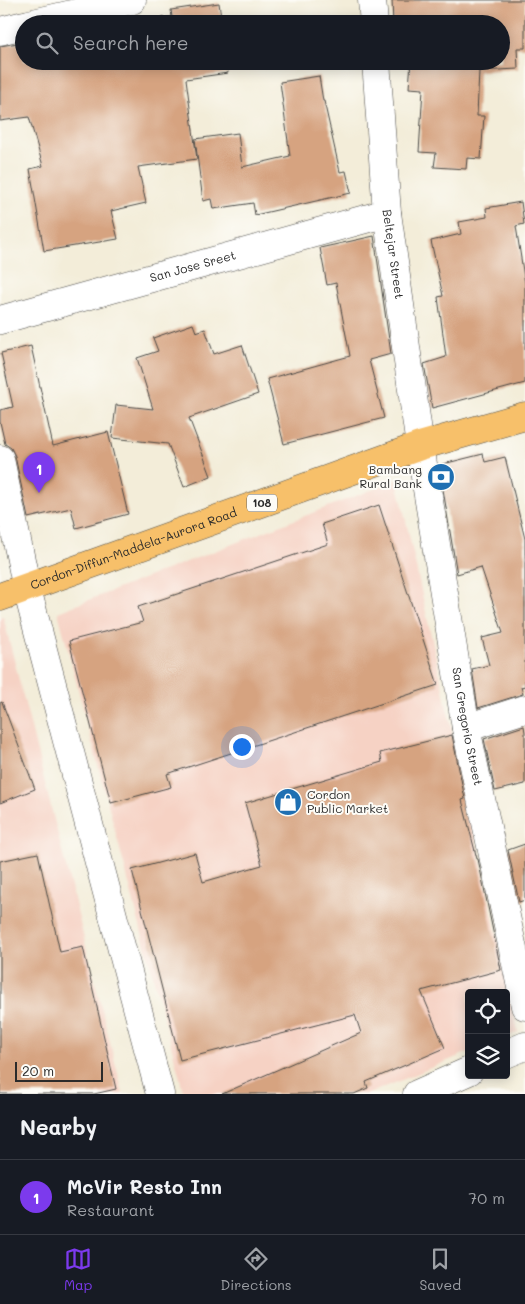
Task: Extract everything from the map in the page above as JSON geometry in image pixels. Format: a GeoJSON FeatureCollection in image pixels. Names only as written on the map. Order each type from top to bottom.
{"type":"FeatureCollection","features":[{"type":"Feature","properties":{"kind":"main road","name":"Cordon-Diffun-Maddela-Aurora Road"},"geometry":{"type":"LineString","coordinates":[[0,597],[420,446],[525,416]]}},
{"type":"Feature","properties":{"kind":"street"},"geometry":{"type":"LineString","coordinates":[[68,15],[132,0]]}},
{"type":"Feature","properties":{"kind":"street"},"geometry":{"type":"LineString","coordinates":[[372,0],[373,15]]}},
{"type":"Feature","properties":{"kind":"street"},"geometry":{"type":"LineString","coordinates":[[0,30],[15,27]]}},
{"type":"Feature","properties":{"kind":"street","name":"Beltejar Street"},"geometry":{"type":"LineString","coordinates":[[377,70],[387,214],[420,446]]}},
{"type":"Feature","properties":{"kind":"street","name":"San Jose Sreet"},"geometry":{"type":"LineString","coordinates":[[0,320],[387,214]]}},
{"type":"Feature","properties":{"kind":"street","name":"San Gregorio Street"},"geometry":{"type":"LineString","coordinates":[[420,446],[466,728],[525,1006]]}},
{"type":"Feature","properties":{"kind":"street"},"geometry":{"type":"LineString","coordinates":[[0,459],[26,589],[160,1094]]}},
{"type":"Feature","properties":{"kind":"street"},"geometry":{"type":"LineString","coordinates":[[466,728],[525,709]]}},
{"type":"Feature","properties":{"kind":"street"},"geometry":{"type":"LineString","coordinates":[[510,1052],[525,1046]]}},
{"type":"Feature","properties":{"kind":"street"},"geometry":{"type":"LineString","coordinates":[[417,1094],[465,1073]]}},
{"type":"Feature","properties":{"kind":"shaded area","name":"Cordon Public Market"},"geometry":{"type":"Polygon","coordinates":[[[397,480],[509,989],[465,989],[465,1054],[368,1094],[184,1094],[58,612],[397,480]]]}},
{"type":"Feature","properties":{"kind":"shaded area"},"geometry":{"type":"Polygon","coordinates":[[[3,616],[123,1094],[0,1094],[0,617],[3,616]]]}},
{"type":"Feature","properties":{"kind":"shaded area","name":"Cordon Public Market"},"geometry":{"type":"Polygon","coordinates":[[[510,996],[518,1032],[510,1035],[510,996]]]}},
{"type":"Feature","properties":{"kind":"building"},"geometry":{"type":"Polygon","coordinates":[[[392,0],[525,0],[525,48],[517,48],[518,69],[510,69],[510,15],[393,15],[392,0]]]}},
{"type":"Feature","properties":{"kind":"building"},"geometry":{"type":"Polygon","coordinates":[[[219,3],[221,15],[172,15],[171,10],[219,3]]]}},
{"type":"Feature","properties":{"kind":"building"},"geometry":{"type":"Polygon","coordinates":[[[15,44],[15,70],[228,70],[228,73],[186,79],[197,159],[138,167],[146,203],[111,211],[118,239],[44,251],[30,169],[43,166],[29,117],[0,121],[0,46],[15,44]]]}},
{"type":"Feature","properties":{"kind":"building"},"geometry":{"type":"Polygon","coordinates":[[[410,70],[498,70],[479,71],[477,116],[484,116],[481,159],[467,158],[466,169],[434,167],[436,153],[419,152],[423,89],[409,88],[410,70]]]}},
{"type":"Feature","properties":{"kind":"building"},"geometry":{"type":"Polygon","coordinates":[[[319,76],[340,172],[346,171],[351,193],[255,215],[253,203],[213,209],[211,199],[203,201],[195,139],[238,133],[242,167],[290,156],[280,82],[319,76]]]}},
{"type":"Feature","properties":{"kind":"building"},"geometry":{"type":"Polygon","coordinates":[[[521,202],[524,224],[516,226],[525,284],[525,383],[432,408],[424,364],[446,357],[438,297],[443,296],[431,241],[461,234],[459,222],[487,217],[486,208],[521,202]]]}},
{"type":"Feature","properties":{"kind":"building"},"geometry":{"type":"Polygon","coordinates":[[[374,236],[391,354],[369,360],[384,418],[284,444],[267,379],[350,356],[336,283],[327,285],[320,248],[374,236]]]}},
{"type":"Feature","properties":{"kind":"building"},"geometry":{"type":"Polygon","coordinates":[[[193,324],[196,332],[205,329],[214,354],[242,345],[258,394],[189,418],[211,476],[184,487],[168,444],[112,438],[116,405],[153,409],[137,358],[158,351],[153,338],[193,324]]]}},
{"type":"Feature","properties":{"kind":"building"},"geometry":{"type":"Polygon","coordinates":[[[31,346],[53,446],[108,432],[128,514],[76,528],[71,508],[28,518],[15,456],[11,448],[5,444],[0,422],[0,410],[13,407],[1,353],[31,346]]]}},
{"type":"Feature","properties":{"kind":"building"},"geometry":{"type":"Polygon","coordinates":[[[483,454],[485,462],[505,457],[525,539],[525,686],[521,687],[523,694],[478,708],[472,669],[489,665],[482,638],[503,633],[481,567],[457,574],[439,465],[483,454]]]}},
{"type":"Feature","properties":{"kind":"building"},"geometry":{"type":"Polygon","coordinates":[[[379,505],[438,685],[167,774],[171,787],[111,803],[69,641],[143,622],[138,607],[328,544],[322,524],[379,505]]]}},
{"type":"Feature","properties":{"kind":"building"},"geometry":{"type":"Polygon","coordinates":[[[2,702],[35,789],[0,803],[0,703],[2,702]]]}},
{"type":"Feature","properties":{"kind":"building"},"geometry":{"type":"Polygon","coordinates":[[[524,726],[525,784],[495,791],[484,739],[524,726]]]}},
{"type":"Feature","properties":{"kind":"building"},"geometry":{"type":"Polygon","coordinates":[[[452,735],[465,799],[462,800],[478,859],[501,970],[421,991],[445,1048],[366,1082],[368,1088],[354,1094],[222,1094],[361,1033],[355,1015],[180,1060],[132,870],[195,853],[203,882],[262,865],[245,803],[382,762],[380,753],[452,735]]]}},
{"type":"Feature","properties":{"kind":"building"},"geometry":{"type":"Polygon","coordinates":[[[525,844],[525,900],[519,902],[508,850],[525,844]]]}},
{"type":"Feature","properties":{"kind":"building"},"geometry":{"type":"Polygon","coordinates":[[[38,853],[60,952],[83,947],[116,1089],[94,1094],[0,1094],[0,861],[38,853]]]}},
{"type":"Feature","properties":{"kind":"place","name":"Bambang Rural Bank"},"geometry":{"type":"Point","coordinates":[441,477]}},
{"type":"Feature","properties":{"kind":"place","name":"McVir Resto Inn"},"geometry":{"type":"Point","coordinates":[39,493]}},
{"type":"Feature","properties":{"kind":"place","name":"Cordon Public Market"},"geometry":{"type":"Point","coordinates":[288,802]}}]}
